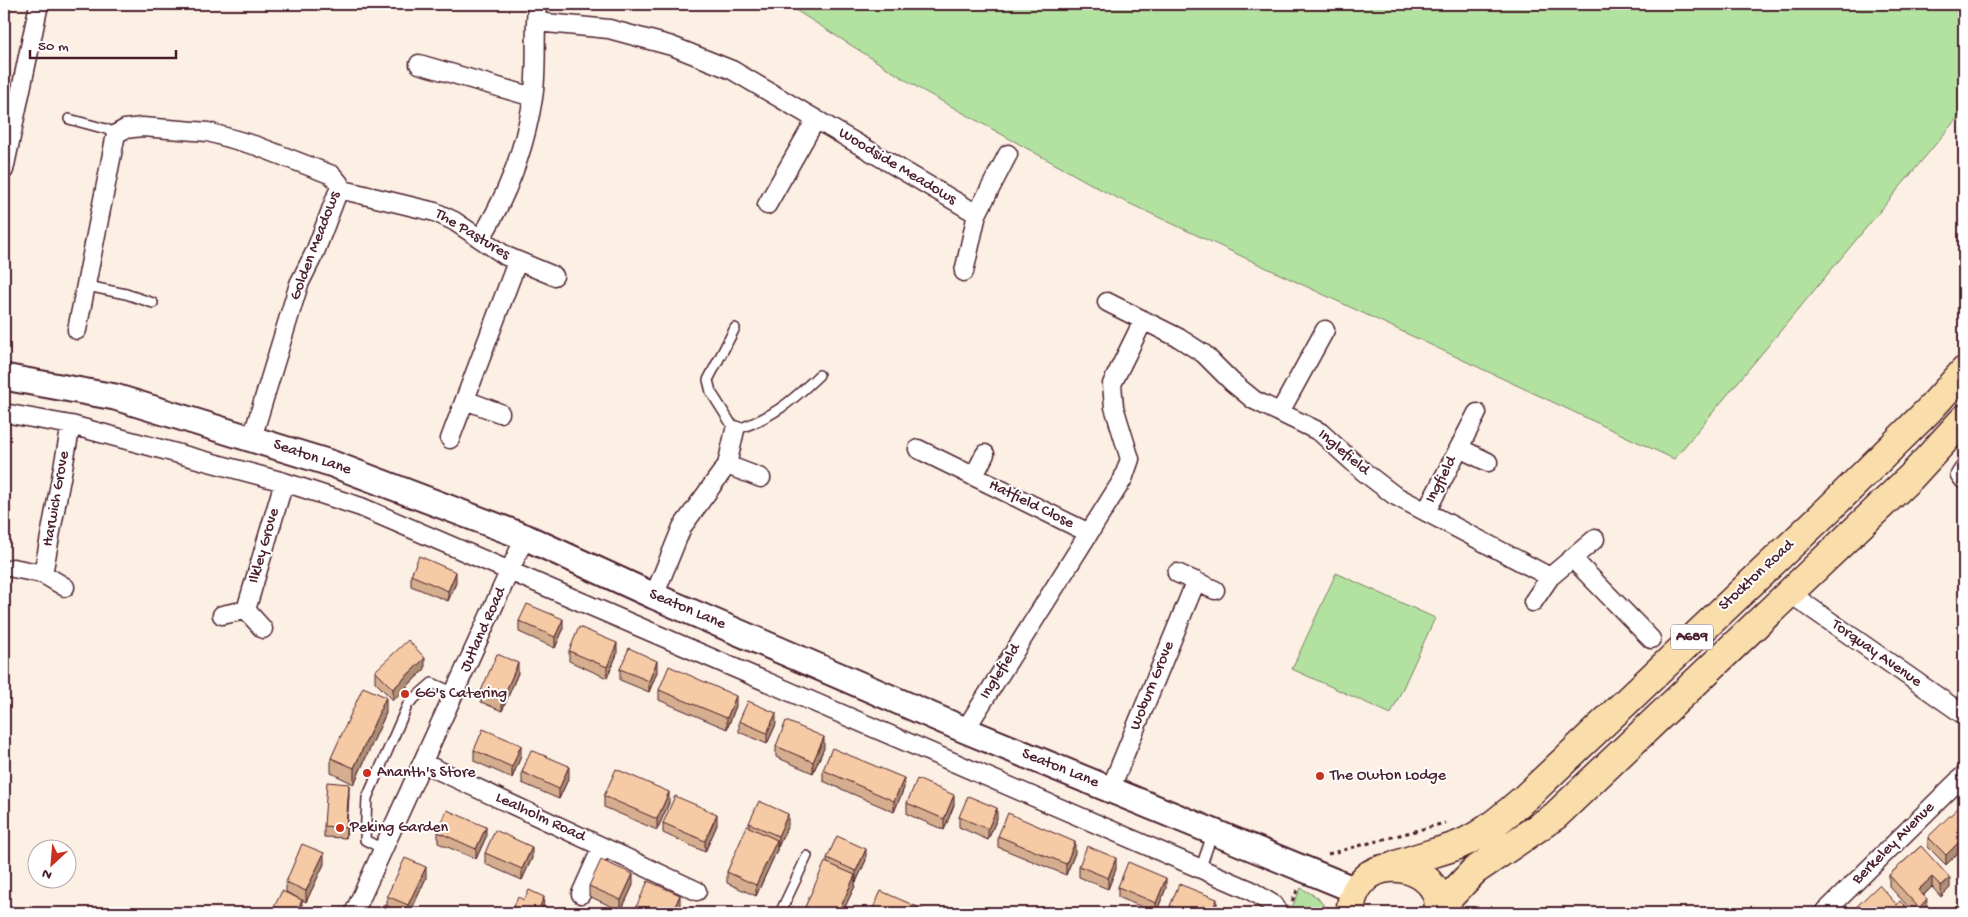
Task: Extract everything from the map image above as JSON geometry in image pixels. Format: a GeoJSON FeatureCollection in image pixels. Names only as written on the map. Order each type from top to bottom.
{"type":"FeatureCollection","features":[{"type":"Feature","properties":{"kind":"highway","name":"Stockton Road"},"geometry":{"type":"LineString","coordinates":[[1353,902],[1364,878],[1378,869],[1394,866],[1425,854],[1451,848],[1495,823],[1525,798],[1830,508],[1923,416],[1964,371]]}},
{"type":"Feature","properties":{"kind":"highway","name":"Stockton Road"},"geometry":{"type":"LineString","coordinates":[[1438,910],[1453,890],[1474,871],[1555,816],[1788,592],[1911,477],[1964,419]]}},
{"type":"Feature","properties":{"kind":"highway"},"geometry":{"type":"LineString","coordinates":[[1394,866],[1418,873],[1434,890],[1438,910]]}},
{"type":"Feature","properties":{"kind":"main road","name":"Seaton Lane"},"geometry":{"type":"LineString","coordinates":[[4,376],[115,398],[252,438],[330,463],[525,537],[654,596],[965,730],[1307,872],[1353,902]]}},
{"type":"Feature","properties":{"kind":"street"},"geometry":{"type":"LineString","coordinates":[[4,170],[39,4]]}},
{"type":"Feature","properties":{"kind":"street"},"geometry":{"type":"LineString","coordinates":[[481,238],[505,196],[527,123],[533,97],[537,4]]}},
{"type":"Feature","properties":{"kind":"street","name":"Woodside Meadows"},"geometry":{"type":"LineString","coordinates":[[536,22],[609,29],[672,46],[732,70],[977,214]]}},
{"type":"Feature","properties":{"kind":"street"},"geometry":{"type":"LineString","coordinates":[[419,64],[533,97]]}},
{"type":"Feature","properties":{"kind":"street"},"geometry":{"type":"LineString","coordinates":[[767,205],[816,119]]}},
{"type":"Feature","properties":{"kind":"street","name":"Golden Meadows"},"geometry":{"type":"LineString","coordinates":[[116,134],[125,129],[142,127],[194,131],[232,138],[332,175],[339,183],[339,189],[315,252],[299,284],[252,438]]}},
{"type":"Feature","properties":{"kind":"street"},"geometry":{"type":"LineString","coordinates":[[78,330],[116,134]]}},
{"type":"Feature","properties":{"kind":"street"},"geometry":{"type":"LineString","coordinates":[[964,272],[977,214],[1008,154]]}},
{"type":"Feature","properties":{"kind":"street","name":"The Pastures"},"geometry":{"type":"LineString","coordinates":[[339,189],[435,212],[481,238],[517,262],[554,276]]}},
{"type":"Feature","properties":{"kind":"street","name":"The Pastures"},"geometry":{"type":"LineString","coordinates":[[450,438],[517,262]]}},
{"type":"Feature","properties":{"kind":"street","name":"Inglefield"},"geometry":{"type":"LineString","coordinates":[[1107,302],[1188,343],[1204,354],[1232,382],[1254,400],[1320,432],[1386,489],[1550,577]]}},
{"type":"Feature","properties":{"kind":"street","name":"Inglefield"},"geometry":{"type":"LineString","coordinates":[[965,730],[1123,479],[1130,459],[1114,407],[1112,384],[1142,321]]}},
{"type":"Feature","properties":{"kind":"street"},"geometry":{"type":"LineString","coordinates":[[1280,412],[1325,330]]}},
{"type":"Feature","properties":{"kind":"street"},"geometry":{"type":"LineString","coordinates":[[465,400],[500,413]]}},
{"type":"Feature","properties":{"kind":"street","name":"Seaton Lane"},"geometry":{"type":"LineString","coordinates":[[4,413],[71,425],[284,482],[361,507],[509,573],[1250,890],[1285,911]]}},
{"type":"Feature","properties":{"kind":"street","name":"Ingfield"},"geometry":{"type":"LineString","coordinates":[[1426,512],[1477,413]]}},
{"type":"Feature","properties":{"kind":"street","name":"Harwich Grove"},"geometry":{"type":"LineString","coordinates":[[43,574],[71,425]]}},
{"type":"Feature","properties":{"kind":"street"},"geometry":{"type":"LineString","coordinates":[[654,596],[682,527],[727,465],[734,430]]}},
{"type":"Feature","properties":{"kind":"street","name":"Ingfield"},"geometry":{"type":"LineString","coordinates":[[1459,448],[1488,462]]}},
{"type":"Feature","properties":{"kind":"street","name":"Hatfield Close"},"geometry":{"type":"LineString","coordinates":[[918,449],[1089,533]]}},
{"type":"Feature","properties":{"kind":"street","name":"Hatfield Close"},"geometry":{"type":"LineString","coordinates":[[974,476],[985,454]]}},
{"type":"Feature","properties":{"kind":"street"},"geometry":{"type":"LineString","coordinates":[[727,465],[761,478]]}},
{"type":"Feature","properties":{"kind":"street"},"geometry":{"type":"LineString","coordinates":[[1964,469],[1960,475],[1964,480]]}},
{"type":"Feature","properties":{"kind":"street","name":"Ilkley Grove"},"geometry":{"type":"LineString","coordinates":[[246,610],[284,482]]}},
{"type":"Feature","properties":{"kind":"street","name":"Jutland Road"},"geometry":{"type":"LineString","coordinates":[[354,913],[456,693],[525,537]]}},
{"type":"Feature","properties":{"kind":"street"},"geometry":{"type":"LineString","coordinates":[[1533,602],[1550,577],[1595,539]]}},
{"type":"Feature","properties":{"kind":"street"},"geometry":{"type":"LineString","coordinates":[[1572,558],[1651,639]]}},
{"type":"Feature","properties":{"kind":"street"},"geometry":{"type":"LineString","coordinates":[[13,568],[43,574],[65,587]]}},
{"type":"Feature","properties":{"kind":"street"},"geometry":{"type":"LineString","coordinates":[[1177,573],[1215,590]]}},
{"type":"Feature","properties":{"kind":"street","name":"Woburn Grove"},"geometry":{"type":"LineString","coordinates":[[1110,790],[1196,582]]}},
{"type":"Feature","properties":{"kind":"street","name":"Torquay Avenue"},"geometry":{"type":"LineString","coordinates":[[1788,592],[1964,715]]}},
{"type":"Feature","properties":{"kind":"street"},"geometry":{"type":"LineString","coordinates":[[222,615],[246,610],[263,629]]}},
{"type":"Feature","properties":{"kind":"street","name":"Lealholm Road"},"geometry":{"type":"LineString","coordinates":[[423,763],[697,891]]}},
{"type":"Feature","properties":{"kind":"street","name":"Berkeley Avenue"},"geometry":{"type":"LineString","coordinates":[[1824,913],[1964,775]]}},
{"type":"Feature","properties":{"kind":"street","name":"Lealholm Road"},"geometry":{"type":"LineString","coordinates":[[580,894],[602,847]]}},
{"type":"Feature","properties":{"kind":"lane"},"geometry":{"type":"LineString","coordinates":[[69,119],[106,129],[116,134]]}},
{"type":"Feature","properties":{"kind":"lane"},"geometry":{"type":"LineString","coordinates":[[87,286],[126,294],[153,303]]}},
{"type":"Feature","properties":{"kind":"lane"},"geometry":{"type":"LineString","coordinates":[[735,328],[708,380],[711,392],[734,430],[763,421],[792,402],[820,375]]}},
{"type":"Feature","properties":{"kind":"lane"},"geometry":{"type":"LineString","coordinates":[[383,849],[365,840],[367,798],[408,704],[432,683],[456,693]]}},
{"type":"Feature","properties":{"kind":"lane"},"geometry":{"type":"LineString","coordinates":[[1200,870],[1213,832]]}},
{"type":"Feature","properties":{"kind":"lane"},"geometry":{"type":"LineString","coordinates":[[780,913],[807,856]]}},
{"type":"Feature","properties":{"kind":"path"},"geometry":{"type":"LineString","coordinates":[[1285,911],[1314,857],[1446,823]]}},
{"type":"Feature","properties":{"kind":"green space"},"geometry":{"type":"Polygon","coordinates":[[[786,4],[1964,4],[1964,110],[1674,459],[1109,194],[920,89],[786,4]]]}},
{"type":"Feature","properties":{"kind":"green space"},"geometry":{"type":"Polygon","coordinates":[[[1336,573],[1435,618],[1391,714],[1292,669],[1336,573]]]}},
{"type":"Feature","properties":{"kind":"green space"},"geometry":{"type":"Polygon","coordinates":[[[1301,888],[1317,897],[1330,913],[1292,913],[1292,907],[1301,888]]]}},
{"type":"Feature","properties":{"kind":"building"},"geometry":{"type":"Polygon","coordinates":[[[419,556],[456,572],[448,591],[411,575],[419,556]]]}},
{"type":"Feature","properties":{"kind":"building"},"geometry":{"type":"Polygon","coordinates":[[[527,604],[563,619],[555,637],[519,621],[527,604]]]}},
{"type":"Feature","properties":{"kind":"building"},"geometry":{"type":"Polygon","coordinates":[[[579,627],[617,643],[607,667],[569,651],[579,627]]]}},
{"type":"Feature","properties":{"kind":"building"},"geometry":{"type":"Polygon","coordinates":[[[408,640],[425,658],[393,689],[375,671],[408,640]]]}},
{"type":"Feature","properties":{"kind":"building"},"geometry":{"type":"Polygon","coordinates":[[[629,648],[657,661],[649,681],[620,669],[629,648]]]}},
{"type":"Feature","properties":{"kind":"building"},"geometry":{"type":"Polygon","coordinates":[[[497,654],[518,663],[502,700],[481,691],[497,654]]]}},
{"type":"Feature","properties":{"kind":"building"},"geometry":{"type":"Polygon","coordinates":[[[669,666],[736,696],[727,718],[659,690],[669,666]]]}},
{"type":"Feature","properties":{"kind":"building"},"geometry":{"type":"Polygon","coordinates":[[[363,687],[386,697],[354,768],[331,758],[363,687]]]}},
{"type":"Feature","properties":{"kind":"building"},"geometry":{"type":"Polygon","coordinates":[[[748,701],[776,713],[767,733],[739,721],[748,701]]]}},
{"type":"Feature","properties":{"kind":"building"},"geometry":{"type":"Polygon","coordinates":[[[786,721],[824,737],[813,762],[776,746],[786,721]]]}},
{"type":"Feature","properties":{"kind":"building"},"geometry":{"type":"Polygon","coordinates":[[[483,729],[521,745],[512,767],[474,750],[483,729]]]}},
{"type":"Feature","properties":{"kind":"building"},"geometry":{"type":"Polygon","coordinates":[[[832,748],[904,778],[894,801],[823,770],[832,748]]]}},
{"type":"Feature","properties":{"kind":"building"},"geometry":{"type":"Polygon","coordinates":[[[531,750],[569,766],[559,789],[522,772],[531,750]]]}},
{"type":"Feature","properties":{"kind":"building"},"geometry":{"type":"Polygon","coordinates":[[[616,769],[669,792],[657,819],[604,796],[616,769]]]}},
{"type":"Feature","properties":{"kind":"building"},"geometry":{"type":"Polygon","coordinates":[[[917,779],[954,795],[944,819],[907,803],[917,779]]]}},
{"type":"Feature","properties":{"kind":"building"},"geometry":{"type":"Polygon","coordinates":[[[327,782],[349,784],[346,828],[324,826],[327,782]]]}},
{"type":"Feature","properties":{"kind":"building"},"geometry":{"type":"Polygon","coordinates":[[[675,796],[717,814],[705,841],[663,823],[675,796]]]}},
{"type":"Feature","properties":{"kind":"building"},"geometry":{"type":"Polygon","coordinates":[[[968,796],[997,808],[988,829],[959,817],[968,796]]]}},
{"type":"Feature","properties":{"kind":"building"},"geometry":{"type":"Polygon","coordinates":[[[759,801],[788,814],[778,836],[749,823],[759,801]]]}},
{"type":"Feature","properties":{"kind":"building"},"geometry":{"type":"Polygon","coordinates":[[[1961,805],[1964,808],[1964,837],[1946,855],[1928,837],[1961,805]]]}},
{"type":"Feature","properties":{"kind":"building"},"geometry":{"type":"Polygon","coordinates":[[[447,810],[486,827],[476,849],[438,832],[447,810]]]}},
{"type":"Feature","properties":{"kind":"building"},"geometry":{"type":"Polygon","coordinates":[[[1008,813],[1075,842],[1066,864],[998,836],[1008,813]]]}},
{"type":"Feature","properties":{"kind":"building"},"geometry":{"type":"Polygon","coordinates":[[[747,826],[777,840],[756,885],[727,872],[747,826]]]}},
{"type":"Feature","properties":{"kind":"building"},"geometry":{"type":"Polygon","coordinates":[[[495,830],[532,847],[522,869],[485,853],[495,830]]]}},
{"type":"Feature","properties":{"kind":"building"},"geometry":{"type":"Polygon","coordinates":[[[837,836],[866,849],[856,871],[827,858],[837,836]]]}},
{"type":"Feature","properties":{"kind":"building"},"geometry":{"type":"Polygon","coordinates":[[[302,844],[324,853],[306,891],[286,882],[302,844]]]}},
{"type":"Feature","properties":{"kind":"building"},"geometry":{"type":"Polygon","coordinates":[[[1087,846],[1116,858],[1108,878],[1079,866],[1087,846]]]}},
{"type":"Feature","properties":{"kind":"building"},"geometry":{"type":"Polygon","coordinates":[[[1921,846],[1950,878],[1941,886],[1932,877],[1918,890],[1927,899],[1919,908],[1889,875],[1921,846]]]}},
{"type":"Feature","properties":{"kind":"building"},"geometry":{"type":"Polygon","coordinates":[[[405,858],[426,867],[408,905],[387,896],[405,858]]]}},
{"type":"Feature","properties":{"kind":"building"},"geometry":{"type":"Polygon","coordinates":[[[601,860],[633,874],[621,900],[589,886],[601,860]]]}},
{"type":"Feature","properties":{"kind":"building"},"geometry":{"type":"Polygon","coordinates":[[[825,862],[855,875],[838,913],[818,913],[805,907],[825,862]]]}},
{"type":"Feature","properties":{"kind":"building"},"geometry":{"type":"Polygon","coordinates":[[[1128,862],[1166,878],[1156,903],[1118,887],[1128,862]]]}},
{"type":"Feature","properties":{"kind":"building"},"geometry":{"type":"Polygon","coordinates":[[[648,881],[680,895],[672,913],[650,913],[636,907],[648,881]]]}},
{"type":"Feature","properties":{"kind":"building"},"geometry":{"type":"Polygon","coordinates":[[[1179,884],[1217,899],[1211,913],[1189,913],[1170,906],[1179,884]]]}},
{"type":"Feature","properties":{"kind":"building"},"geometry":{"type":"Polygon","coordinates":[[[1879,885],[1897,905],[1900,901],[1906,907],[1900,913],[1864,913],[1857,906],[1879,885]]]}},
{"type":"Feature","properties":{"kind":"building"},"geometry":{"type":"Polygon","coordinates":[[[529,890],[544,897],[540,906],[543,907],[540,913],[511,913],[518,897],[524,900],[529,890]]]}},
{"type":"Feature","properties":{"kind":"building"},"geometry":{"type":"Polygon","coordinates":[[[282,891],[302,900],[296,913],[271,913],[282,891]]]}},
{"type":"Feature","properties":{"kind":"building"},"geometry":{"type":"Polygon","coordinates":[[[881,891],[931,913],[871,913],[881,891]]]}},
{"type":"Feature","properties":{"kind":"building"},"geometry":{"type":"Polygon","coordinates":[[[384,905],[401,913],[379,913],[384,905]]]}},
{"type":"Feature","properties":{"kind":"place","name":"GG's Catering"},"geometry":{"type":"Point","coordinates":[405,694]}},
{"type":"Feature","properties":{"kind":"place","name":"Ananth's Store"},"geometry":{"type":"Point","coordinates":[367,773]}},
{"type":"Feature","properties":{"kind":"place","name":"The Owton Lodge"},"geometry":{"type":"Point","coordinates":[1320,776]}},
{"type":"Feature","properties":{"kind":"place","name":"Peking Garden"},"geometry":{"type":"Point","coordinates":[340,828]}}]}
